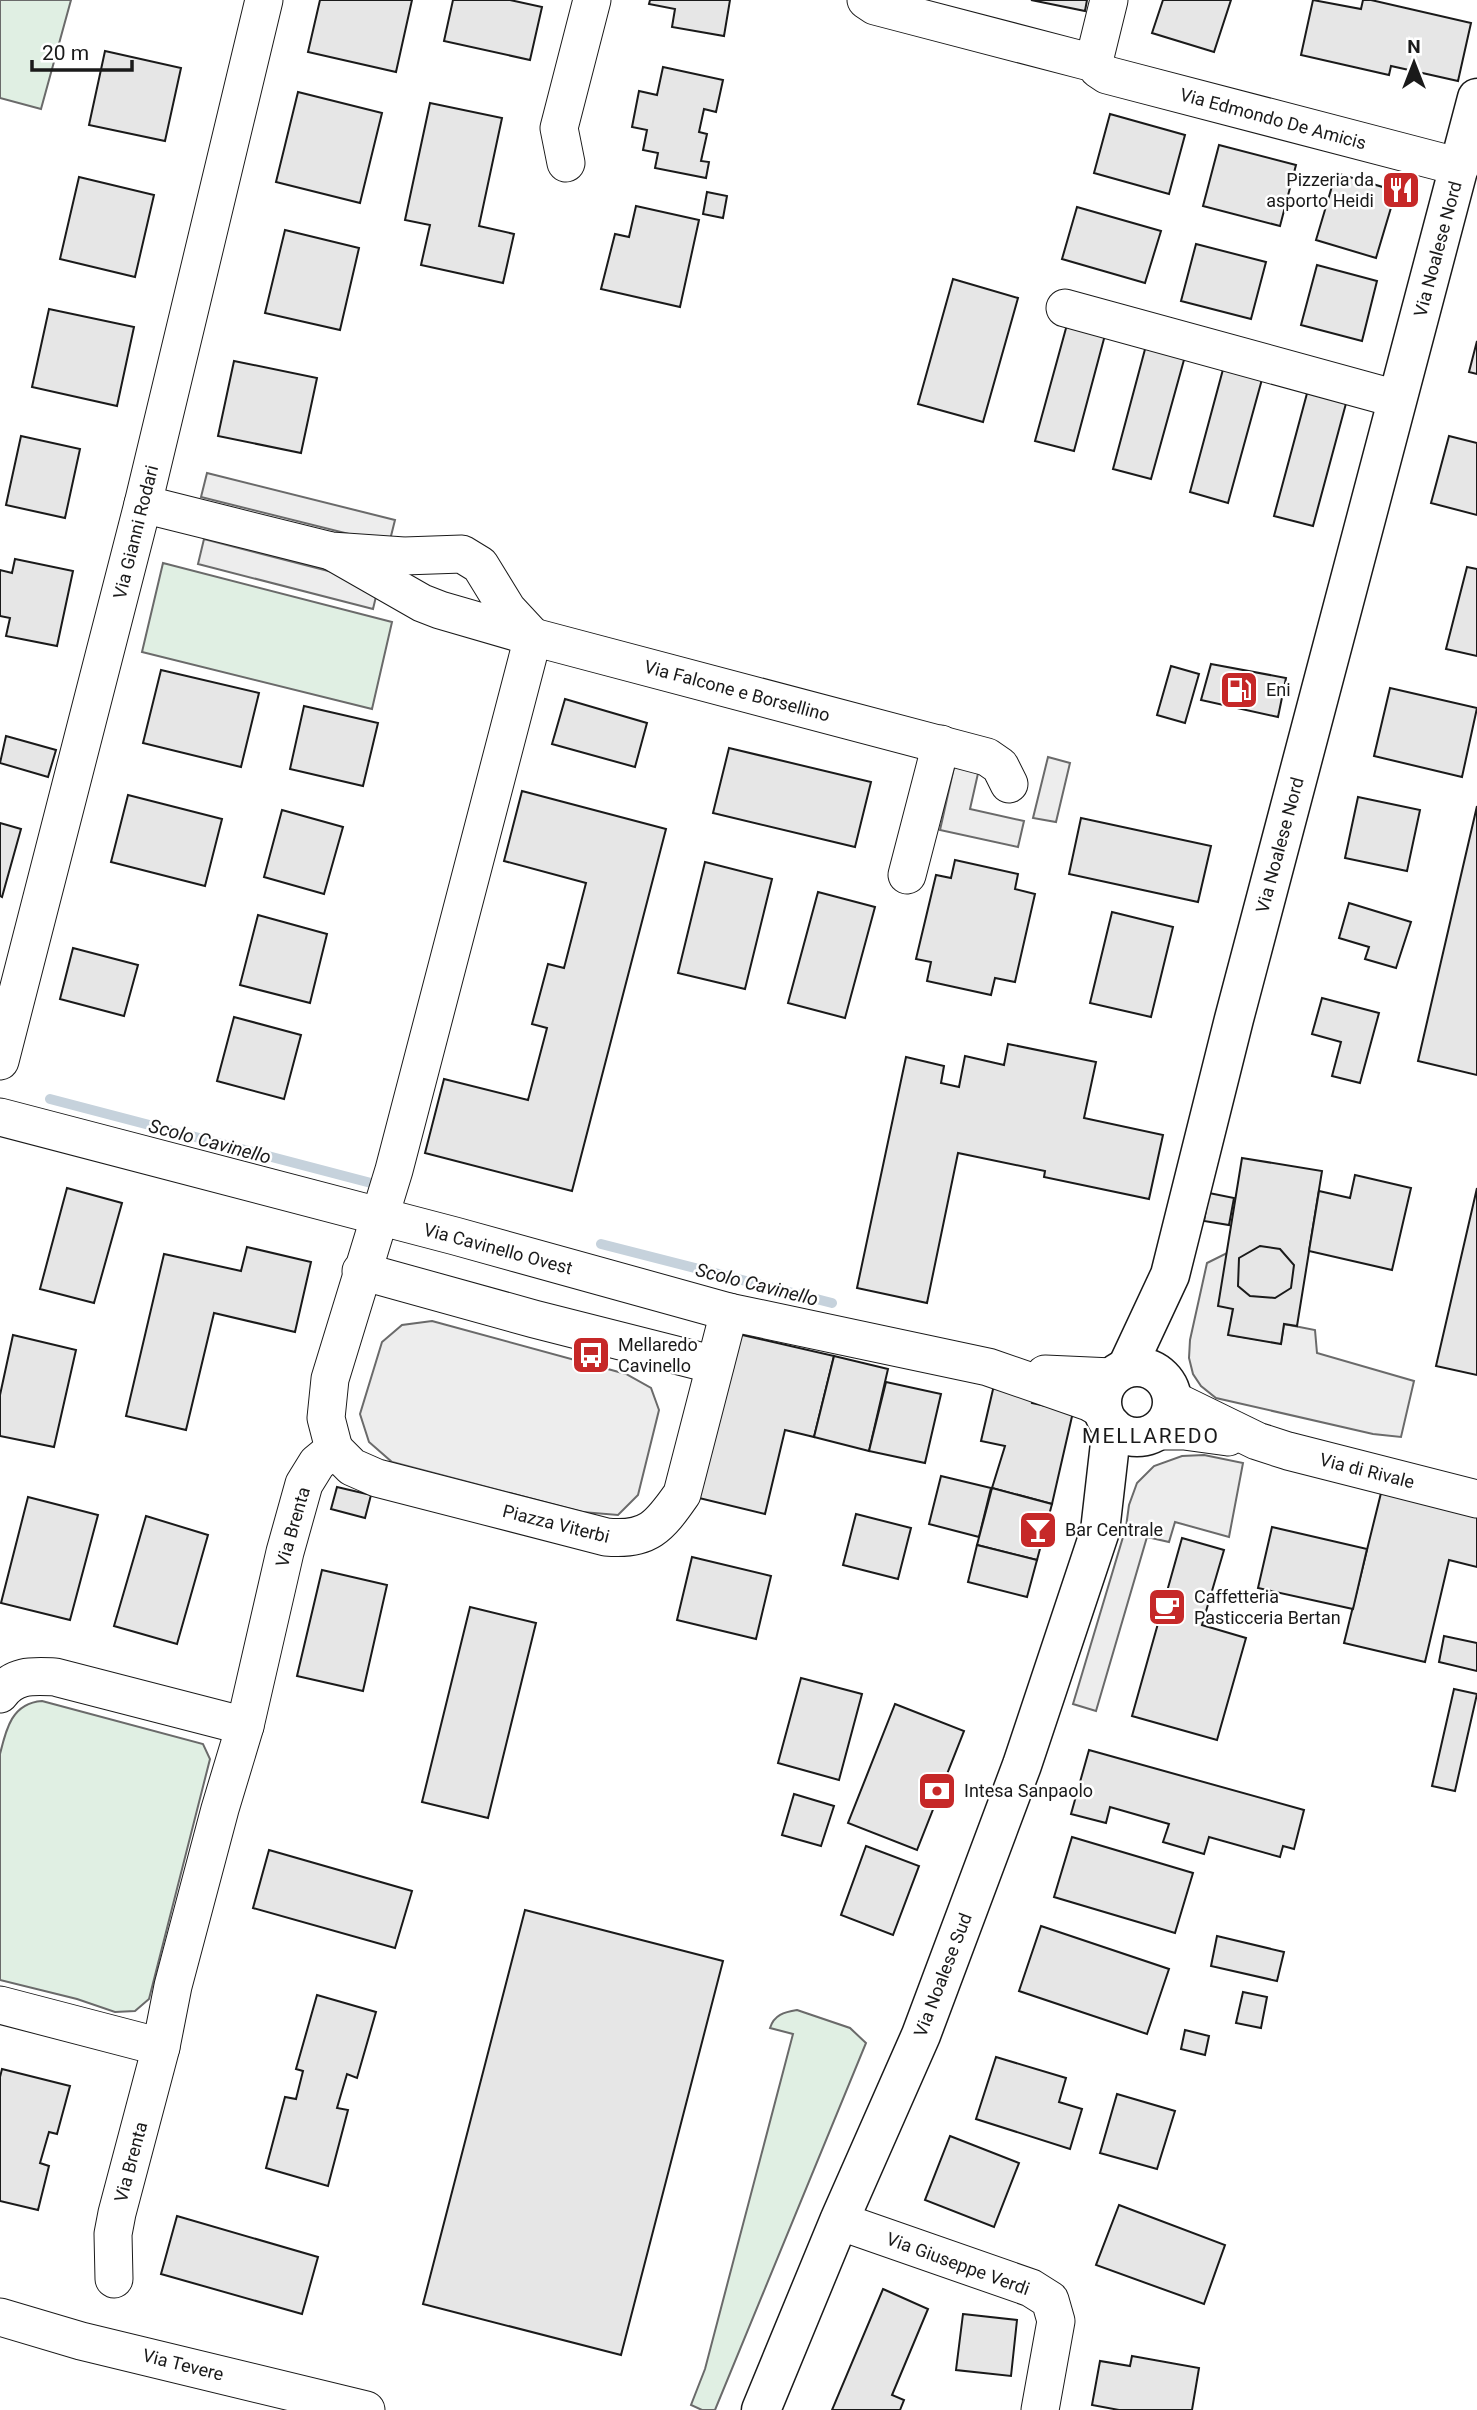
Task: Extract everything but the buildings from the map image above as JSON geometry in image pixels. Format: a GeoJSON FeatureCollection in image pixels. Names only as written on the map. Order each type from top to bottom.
{"type":"FeatureCollection","features":[{"type":"Feature","properties":{"kind":"main road","name":"Via Noalese Nord"},"geometry":{"type":"LineString","coordinates":[[1136,1402],[1477,97]]}},
{"type":"Feature","properties":{"kind":"main road","name":"Via Noalese Sud"},"geometry":{"type":"LineString","coordinates":[[761,2410],[839,2221],[926,2022],[1022,1765],[1100,1531],[1136,1402]]}},
{"type":"Feature","properties":{"kind":"street","name":"Via Gianni Rodari"},"geometry":{"type":"LineString","coordinates":[[0,1061],[144,504],[264,0]]}},
{"type":"Feature","properties":{"kind":"street"},"geometry":{"type":"LineString","coordinates":[[566,163],[559,128],[592,0]]}},
{"type":"Feature","properties":{"kind":"street","name":"Via Edmondo De Amicis"},"geometry":{"type":"LineString","coordinates":[[866,0],[875,6],[1094,61],[1098,69],[1107,75],[1460,167]]}},
{"type":"Feature","properties":{"kind":"street"},"geometry":{"type":"LineString","coordinates":[[1094,61],[1110,0]]}},
{"type":"Feature","properties":{"kind":"street"},"geometry":{"type":"LineString","coordinates":[[1065,308],[1397,399]]}},
{"type":"Feature","properties":{"kind":"street","name":"Via Falcone e Borsellino"},"geometry":{"type":"LineString","coordinates":[[144,504],[331,551],[404,556],[462,554],[480,565],[507,609],[533,637]]}},
{"type":"Feature","properties":{"kind":"street","name":"Via Falcone e Borsellino"},"geometry":{"type":"LineString","coordinates":[[331,551],[422,603],[533,637],[987,757],[1000,766],[1009,784]]}},
{"type":"Feature","properties":{"kind":"street"},"geometry":{"type":"LineString","coordinates":[[334,1448],[326,1418],[330,1380],[361,1271],[394,1170],[533,637]]}},
{"type":"Feature","properties":{"kind":"street"},"geometry":{"type":"LineString","coordinates":[[907,875],[941,744]]}},
{"type":"Feature","properties":{"kind":"street","name":"Via Cavinello Ovest"},"geometry":{"type":"LineString","coordinates":[[0,1117],[729,1311],[1136,1402]]}},
{"type":"Feature","properties":{"kind":"street"},"geometry":{"type":"LineString","coordinates":[[361,1271],[715,1365]]}},
{"type":"Feature","properties":{"kind":"street","name":"Piazza Viterbi"},"geometry":{"type":"LineString","coordinates":[[334,1448],[352,1467],[377,1478],[606,1538],[627,1539],[649,1533],[665,1518],[682,1494],[729,1311]]}},
{"type":"Feature","properties":{"kind":"street","name":"Via di Rivale"},"geometry":{"type":"LineString","coordinates":[[1136,1402],[1288,1451],[1477,1499]]}},
{"type":"Feature","properties":{"kind":"street","name":"Via Brenta"},"geometry":{"type":"LineString","coordinates":[[114,2279],[113,2234],[161,2047],[173,1986],[245,1726],[285,1552],[304,1484],[317,1463],[334,1448]]}},
{"type":"Feature","properties":{"kind":"street"},"geometry":{"type":"LineString","coordinates":[[5,1681],[32,1676],[55,1677],[245,1726]]}},
{"type":"Feature","properties":{"kind":"street"},"geometry":{"type":"LineString","coordinates":[[0,2005],[161,2047]]}},
{"type":"Feature","properties":{"kind":"street","name":"Via Giuseppe Verdi"},"geometry":{"type":"LineString","coordinates":[[839,2221],[1031,2288],[1050,2300],[1056,2321],[1040,2410]]}},
{"type":"Feature","properties":{"kind":"street","name":"Via Tevere"},"geometry":{"type":"LineString","coordinates":[[0,2317],[81,2341],[366,2410]]}},
{"type":"Feature","properties":{"kind":"green space"},"geometry":{"type":"Polygon","coordinates":[[[0,0],[71,0],[41,109],[0,98],[0,0]]]}},
{"type":"Feature","properties":{"kind":"green space"},"geometry":{"type":"Polygon","coordinates":[[[163,563],[392,622],[372,709],[142,652],[163,563]]]}},
{"type":"Feature","properties":{"kind":"green space"},"geometry":{"type":"Polygon","coordinates":[[[42,1701],[203,1744],[210,1759],[149,1999],[135,2011],[115,2012],[77,1999],[0,1980],[0,1754],[8,1727],[17,1712],[32,1703],[42,1701]]]}},
{"type":"Feature","properties":{"kind":"green space"},"geometry":{"type":"Polygon","coordinates":[[[797,2010],[850,2028],[866,2043],[715,2410],[702,2410],[691,2405],[705,2369],[793,2034],[770,2028],[780,2015],[797,2010]]]}},
{"type":"Feature","properties":{"kind":"shaded area"},"geometry":{"type":"Polygon","coordinates":[[[207,473],[395,520],[389,544],[201,497],[207,473]]]}},
{"type":"Feature","properties":{"kind":"shaded area"},"geometry":{"type":"Polygon","coordinates":[[[204,539],[379,584],[373,609],[198,564],[204,539]]]}},
{"type":"Feature","properties":{"kind":"shaded area"},"geometry":{"type":"Polygon","coordinates":[[[1048,757],[1070,763],[1056,822],[1033,818],[1048,757]]]}},
{"type":"Feature","properties":{"kind":"shaded area"},"geometry":{"type":"Polygon","coordinates":[[[955,763],[979,769],[970,809],[1024,821],[1018,847],[940,830],[955,763]]]}},
{"type":"Feature","properties":{"kind":"shaded area"},"geometry":{"type":"Polygon","coordinates":[[[1227,1253],[1233,1309],[1229,1335],[1281,1343],[1284,1324],[1315,1330],[1317,1353],[1414,1381],[1401,1437],[1373,1434],[1216,1398],[1201,1386],[1193,1374],[1189,1358],[1190,1340],[1207,1263],[1227,1253]]]}},
{"type":"Feature","properties":{"kind":"shaded area"},"geometry":{"type":"Polygon","coordinates":[[[432,1321],[626,1374],[651,1388],[659,1410],[638,1495],[618,1515],[582,1512],[392,1462],[369,1442],[360,1414],[382,1342],[402,1325],[432,1321]]]}},
{"type":"Feature","properties":{"kind":"shaded area"},"geometry":{"type":"Polygon","coordinates":[[[1204,1455],[1243,1463],[1229,1537],[1175,1522],[1169,1542],[1147,1537],[1096,1711],[1073,1704],[1137,1483],[1154,1466],[1182,1456],[1204,1455]]]}},
{"type":"Feature","properties":{"kind":"waterway","name":"Scolo Cavinello"},"geometry":{"type":"LineString","coordinates":[[50,1099],[371,1183]]}},
{"type":"Feature","properties":{"kind":"waterway","name":"Scolo Cavinello"},"geometry":{"type":"LineString","coordinates":[[601,1244],[832,1303]]}},
{"type":"Feature","properties":{"kind":"place","name":"Pizzeria da asporto Heidi"},"geometry":{"type":"Point","coordinates":[1401,190]}},
{"type":"Feature","properties":{"kind":"place","name":"Eni"},"geometry":{"type":"Point","coordinates":[1239,690]}},
{"type":"Feature","properties":{"kind":"place","name":"Mellaredo Cavinello"},"geometry":{"type":"Point","coordinates":[591,1355]}},
{"type":"Feature","properties":{"kind":"place","name":"Bar Centrale"},"geometry":{"type":"Point","coordinates":[1038,1530]}},
{"type":"Feature","properties":{"kind":"place","name":"Caffetteria Pasticceria Bertan"},"geometry":{"type":"Point","coordinates":[1167,1607]}},
{"type":"Feature","properties":{"kind":"place","name":"Intesa Sanpaolo"},"geometry":{"type":"Point","coordinates":[937,1791]}},
{"type":"Feature","properties":{"kind":"district","name":"MELLAREDO"},"geometry":{"type":"Point","coordinates":[1151,1436]}}]}
